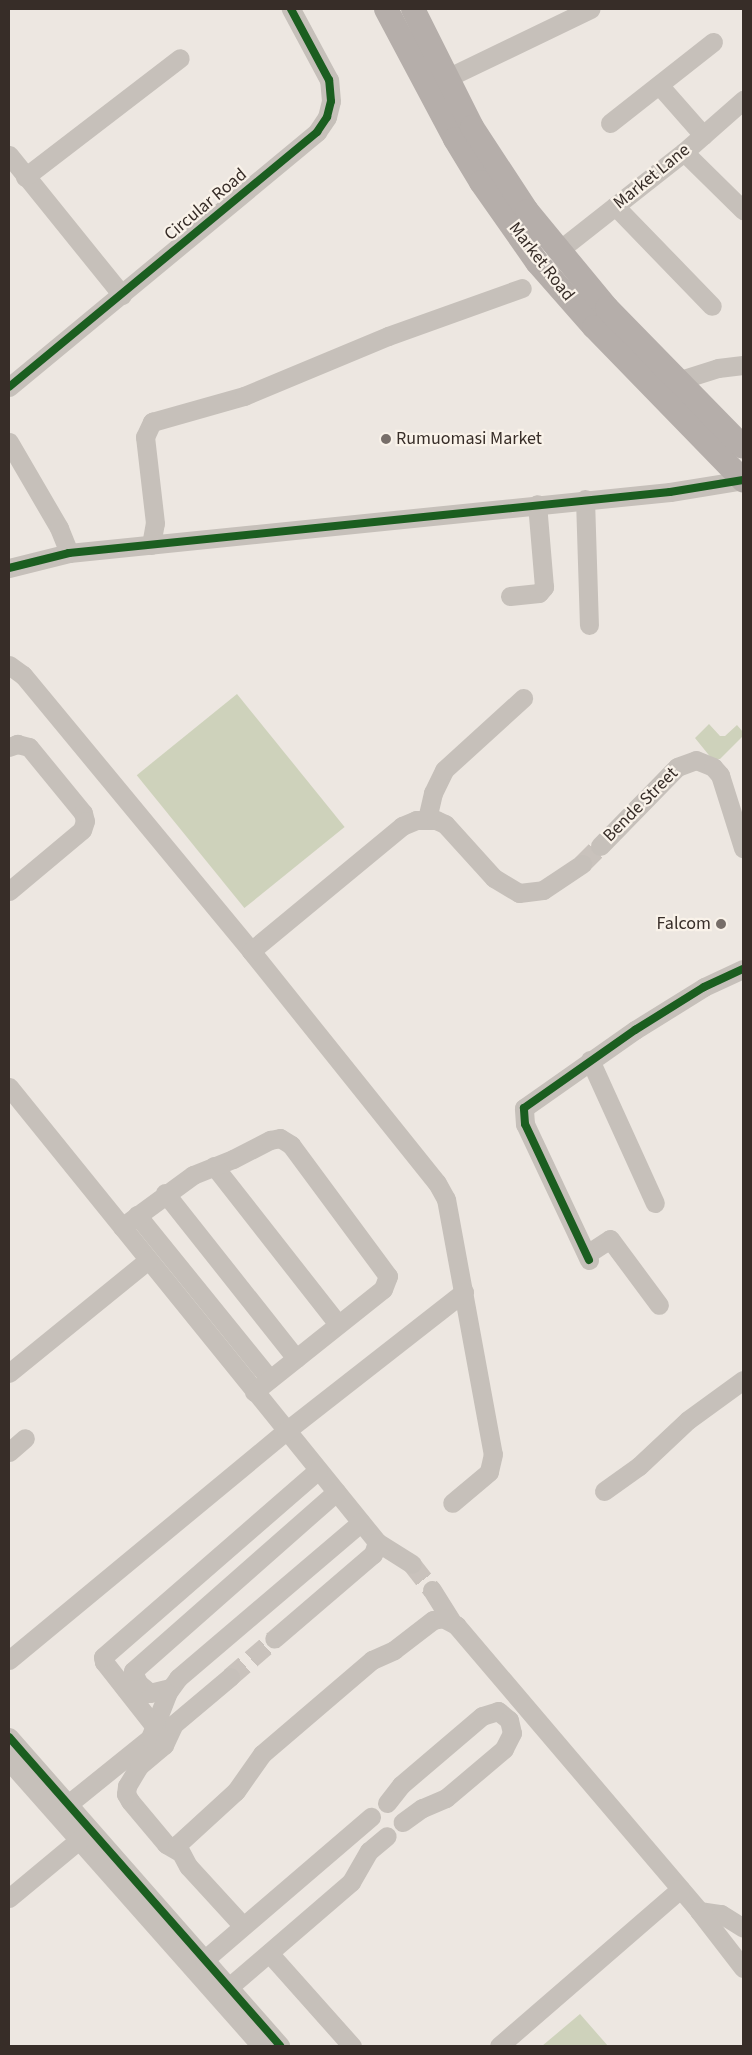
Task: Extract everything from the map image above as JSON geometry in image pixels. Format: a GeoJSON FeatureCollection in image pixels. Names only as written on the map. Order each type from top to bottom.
{"type":"FeatureCollection","features":[{"type":"Feature","properties":{"kind":"main road","name":"Market Road"},"geometry":{"type":"LineString","coordinates":[[386,9],[416,69],[481,182],[537,262],[594,327],[743,480]]}},
{"type":"Feature","properties":{"kind":"main road","name":"Market Road"},"geometry":{"type":"LineString","coordinates":[[413,9],[449,77],[472,126],[498,170],[558,251],[677,381],[743,447]]}},
{"type":"Feature","properties":{"kind":"street","name":"Circular Road"},"geometry":{"type":"LineString","coordinates":[[12,379],[122,295],[317,132],[327,117],[330,101],[328,80],[291,9]]}},
{"type":"Feature","properties":{"kind":"street"},"geometry":{"type":"LineString","coordinates":[[416,69],[449,77],[590,9]]}},
{"type":"Feature","properties":{"kind":"street"},"geometry":{"type":"LineString","coordinates":[[610,123],[713,42]]}},
{"type":"Feature","properties":{"kind":"street"},"geometry":{"type":"LineString","coordinates":[[26,177],[180,58]]}},
{"type":"Feature","properties":{"kind":"street"},"geometry":{"type":"LineString","coordinates":[[658,85],[703,135]]}},
{"type":"Feature","properties":{"kind":"street","name":"Market Lane"},"geometry":{"type":"LineString","coordinates":[[558,251],[684,152],[743,100]]}},
{"type":"Feature","properties":{"kind":"street"},"geometry":{"type":"LineString","coordinates":[[684,152],[743,210]]}},
{"type":"Feature","properties":{"kind":"street"},"geometry":{"type":"LineString","coordinates":[[9,155],[122,295]]}},
{"type":"Feature","properties":{"kind":"street"},"geometry":{"type":"LineString","coordinates":[[616,206],[712,306]]}},
{"type":"Feature","properties":{"kind":"street"},"geometry":{"type":"LineString","coordinates":[[151,545],[155,523],[145,437],[152,422],[244,396],[388,336],[522,288]]}},
{"type":"Feature","properties":{"kind":"street"},"geometry":{"type":"LineString","coordinates":[[677,381],[718,368],[743,365]]}},
{"type":"Feature","properties":{"kind":"street"},"geometry":{"type":"LineString","coordinates":[[9,442],[59,528],[68,553]]}},
{"type":"Feature","properties":{"kind":"street"},"geometry":{"type":"LineString","coordinates":[[9,568],[68,553],[585,498],[670,492],[743,480]]}},
{"type":"Feature","properties":{"kind":"street"},"geometry":{"type":"LineString","coordinates":[[585,498],[589,625]]}},
{"type":"Feature","properties":{"kind":"street"},"geometry":{"type":"LineString","coordinates":[[510,596],[538,593],[544,587],[537,504]]}},
{"type":"Feature","properties":{"kind":"street"},"geometry":{"type":"LineString","coordinates":[[9,665],[23,675],[251,951],[437,1183],[446,1199],[493,1454],[489,1472],[452,1503]]}},
{"type":"Feature","properties":{"kind":"street"},"geometry":{"type":"LineString","coordinates":[[427,819],[433,793],[444,770],[523,698]]}},
{"type":"Feature","properties":{"kind":"street"},"geometry":{"type":"LineString","coordinates":[[9,747],[17,744],[29,747],[83,813],[85,821],[82,830],[9,892]]}},
{"type":"Feature","properties":{"kind":"street","name":"Bende Street"},"geometry":{"type":"LineString","coordinates":[[600,846],[677,767],[696,760],[713,767],[720,775],[743,848]]}},
{"type":"Feature","properties":{"kind":"street"},"geometry":{"type":"LineString","coordinates":[[251,951],[402,826],[427,819],[445,824],[494,878],[519,893],[543,890],[582,864]]}},
{"type":"Feature","properties":{"kind":"street"},"geometry":{"type":"LineString","coordinates":[[659,1305],[610,1239],[588,1257],[525,1124],[522,1112],[536,1097],[590,1060],[704,987],[743,969]]}},
{"type":"Feature","properties":{"kind":"street"},"geometry":{"type":"LineString","coordinates":[[590,1060],[655,1203]]}},
{"type":"Feature","properties":{"kind":"street"},"geometry":{"type":"LineString","coordinates":[[9,1087],[377,1542],[412,1564]]}},
{"type":"Feature","properties":{"kind":"street"},"geometry":{"type":"LineString","coordinates":[[122,1227],[165,1193],[214,1166],[270,1140],[280,1138],[291,1145],[388,1276],[382,1289],[254,1392]]}},
{"type":"Feature","properties":{"kind":"street"},"geometry":{"type":"LineString","coordinates":[[214,1166],[338,1324]]}},
{"type":"Feature","properties":{"kind":"street"},"geometry":{"type":"LineString","coordinates":[[165,1193],[296,1358]]}},
{"type":"Feature","properties":{"kind":"street"},"geometry":{"type":"LineString","coordinates":[[137,1215],[270,1379]]}},
{"type":"Feature","properties":{"kind":"street"},"geometry":{"type":"LineString","coordinates":[[9,1373],[148,1260]]}},
{"type":"Feature","properties":{"kind":"street"},"geometry":{"type":"LineString","coordinates":[[9,1660],[286,1431],[464,1292]]}},
{"type":"Feature","properties":{"kind":"street"},"geometry":{"type":"LineString","coordinates":[[604,1491],[639,1466],[688,1420],[743,1380]]}},
{"type":"Feature","properties":{"kind":"street"},"geometry":{"type":"LineString","coordinates":[[9,1452],[25,1438]]}},
{"type":"Feature","properties":{"kind":"street"},"geometry":{"type":"LineString","coordinates":[[155,1727],[104,1662],[103,1656],[318,1470]]}},
{"type":"Feature","properties":{"kind":"street"},"geometry":{"type":"LineString","coordinates":[[170,1688],[150,1693],[138,1683],[132,1671],[336,1492]]}},
{"type":"Feature","properties":{"kind":"street"},"geometry":{"type":"LineString","coordinates":[[67,1805],[140,1748],[155,1727],[170,1688],[178,1678],[361,1522]]}},
{"type":"Feature","properties":{"kind":"street"},"geometry":{"type":"LineString","coordinates":[[274,1639],[373,1554],[377,1542]]}},
{"type":"Feature","properties":{"kind":"street"},"geometry":{"type":"LineString","coordinates":[[432,1590],[450,1621],[699,1911],[743,1968]]}},
{"type":"Feature","properties":{"kind":"street"},"geometry":{"type":"LineString","coordinates":[[178,1851],[180,1840],[236,1792],[262,1754],[372,1660],[394,1650],[433,1620],[450,1621]]}},
{"type":"Feature","properties":{"kind":"street"},"geometry":{"type":"LineString","coordinates":[[230,1678],[174,1724],[164,1745],[139,1766],[127,1786],[126,1794],[166,1844],[178,1851],[243,1926]]}},
{"type":"Feature","properties":{"kind":"street"},"geometry":{"type":"LineString","coordinates":[[387,1803],[401,1785],[482,1716],[498,1711],[504,1714],[509,1720],[512,1733],[504,1749],[446,1798],[422,1808],[404,1822]]}},
{"type":"Feature","properties":{"kind":"street"},"geometry":{"type":"LineString","coordinates":[[512,1733],[538,1724]]}},
{"type":"Feature","properties":{"kind":"street"},"geometry":{"type":"LineString","coordinates":[[9,1737],[67,1805],[84,1837],[261,2046]]}},
{"type":"Feature","properties":{"kind":"street"},"geometry":{"type":"LineString","coordinates":[[9,1761],[204,1960],[280,2046]]}},
{"type":"Feature","properties":{"kind":"street"},"geometry":{"type":"LineString","coordinates":[[204,1960],[336,1844],[371,1817]]}},
{"type":"Feature","properties":{"kind":"street"},"geometry":{"type":"LineString","coordinates":[[354,1832],[360,1836],[369,1851]]}},
{"type":"Feature","properties":{"kind":"street"},"geometry":{"type":"LineString","coordinates":[[229,1987],[351,1882],[369,1851],[387,1836]]}},
{"type":"Feature","properties":{"kind":"street"},"geometry":{"type":"LineString","coordinates":[[9,1898],[84,1837]]}},
{"type":"Feature","properties":{"kind":"street"},"geometry":{"type":"LineString","coordinates":[[499,2046],[680,1889]]}},
{"type":"Feature","properties":{"kind":"street"},"geometry":{"type":"LineString","coordinates":[[699,1911],[721,1914],[743,1928]]}},
{"type":"Feature","properties":{"kind":"street"},"geometry":{"type":"LineString","coordinates":[[269,1953],[352,2046]]}},
{"type":"Feature","properties":{"kind":"green space"},"geometry":{"type":"Polygon","coordinates":[[[237,694],[345,827],[244,908],[137,775],[237,694]]]}},
{"type":"Feature","properties":{"kind":"green space"},"geometry":{"type":"Polygon","coordinates":[[[709,724],[720,736],[725,736],[737,725],[743,732],[743,736],[720,759],[712,759],[695,738],[709,724]]]}},
{"type":"Feature","properties":{"kind":"green space"},"geometry":{"type":"Polygon","coordinates":[[[580,2014],[608,2046],[542,2046],[580,2014]]]}},
{"type":"Feature","properties":{"kind":"tunnel"},"geometry":{"type":"LineString","coordinates":[[582,864],[600,846]]}},
{"type":"Feature","properties":{"kind":"tunnel"},"geometry":{"type":"LineString","coordinates":[[412,1564],[432,1590]]}},
{"type":"Feature","properties":{"kind":"tunnel"},"geometry":{"type":"LineString","coordinates":[[230,1677],[274,1639]]}},
{"type":"Feature","properties":{"kind":"cycle path"},"geometry":{"type":"LineString","coordinates":[[9,387],[317,132],[327,117],[331,101],[329,80],[291,9]]}},
{"type":"Feature","properties":{"kind":"cycle path"},"geometry":{"type":"LineString","coordinates":[[9,568],[69,553],[670,492],[743,480]]}},
{"type":"Feature","properties":{"kind":"cycle path"},"geometry":{"type":"LineString","coordinates":[[589,1260],[525,1124],[524,1108],[635,1030],[704,987],[743,969]]}},
{"type":"Feature","properties":{"kind":"cycle path"},"geometry":{"type":"LineString","coordinates":[[9,1737],[280,2046]]}},
{"type":"Feature","properties":{"kind":"place","name":"Rumuomasi Market"},"geometry":{"type":"Point","coordinates":[386,439]}},
{"type":"Feature","properties":{"kind":"place","name":"Falcom"},"geometry":{"type":"Point","coordinates":[721,924]}}]}
